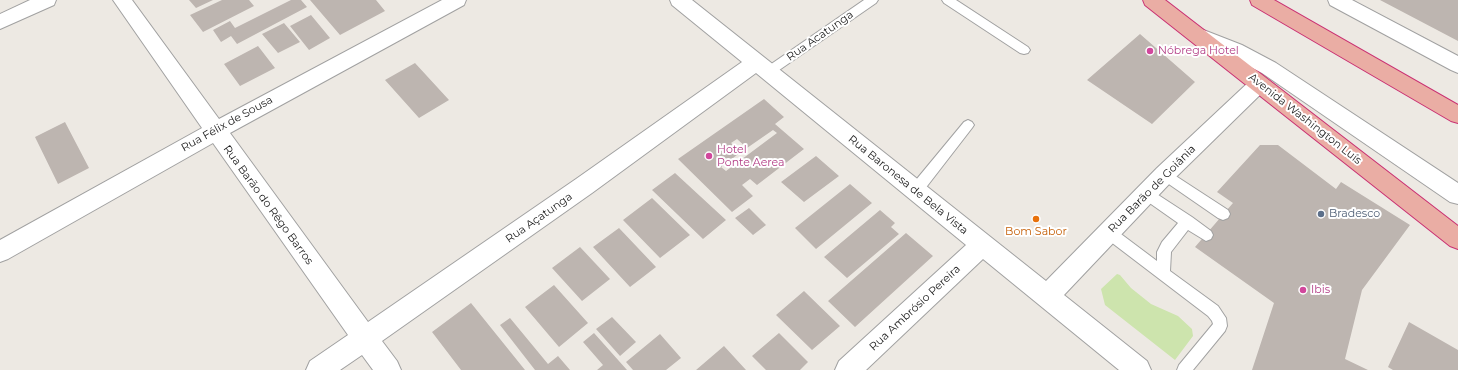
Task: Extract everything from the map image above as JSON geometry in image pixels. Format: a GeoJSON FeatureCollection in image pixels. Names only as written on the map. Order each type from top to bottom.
{"type":"FeatureCollection","features":[{"type":"Feature","properties":{"kind":"highway","name":"Avenida Washington Luís"},"geometry":{"type":"LineString","coordinates":[[1152,0],[1201,36],[1259,84],[1458,239]]}},
{"type":"Feature","properties":{"kind":"highway"},"geometry":{"type":"LineString","coordinates":[[1259,0],[1458,115]]}},
{"type":"Feature","properties":{"kind":"street"},"geometry":{"type":"LineString","coordinates":[[0,22],[47,0]]}},
{"type":"Feature","properties":{"kind":"street","name":"Rua Barão do Rêgo Barros"},"geometry":{"type":"LineString","coordinates":[[122,0],[388,370]]}},
{"type":"Feature","properties":{"kind":"street","name":"Rua Félix de Sousa"},"geometry":{"type":"LineString","coordinates":[[0,252],[215,131],[457,0]]}},
{"type":"Feature","properties":{"kind":"street","name":"Rua Baronesa de Bela Vista"},"geometry":{"type":"LineString","coordinates":[[679,0],[1138,370]]}},
{"type":"Feature","properties":{"kind":"street"},"geometry":{"type":"LineString","coordinates":[[1337,0],[1458,66]]}},
{"type":"Feature","properties":{"kind":"street"},"geometry":{"type":"LineString","coordinates":[[1201,36],[1240,53],[1269,68],[1458,195]]}},
{"type":"Feature","properties":{"kind":"street","name":"Rua Açatunga"},"geometry":{"type":"LineString","coordinates":[[320,370],[584,186],[762,67]]}},
{"type":"Feature","properties":{"kind":"street","name":"Rua Barão de Goiânia"},"geometry":{"type":"LineString","coordinates":[[1047,296],[1165,174],[1259,84]]}},
{"type":"Feature","properties":{"kind":"street","name":"Rua Ambrósio Pereira"},"geometry":{"type":"LineString","coordinates":[[848,370],[983,245]]}},
{"type":"Feature","properties":{"kind":"lane","name":"Rua Acatunga"},"geometry":{"type":"LineString","coordinates":[[762,67],[872,0]]}},
{"type":"Feature","properties":{"kind":"lane"},"geometry":{"type":"LineString","coordinates":[[948,0],[1024,50]]}},
{"type":"Feature","properties":{"kind":"lane"},"geometry":{"type":"LineString","coordinates":[[916,190],[968,125]]}},
{"type":"Feature","properties":{"kind":"lane"},"geometry":{"type":"LineString","coordinates":[[1165,174],[1223,214]]}},
{"type":"Feature","properties":{"kind":"lane"},"geometry":{"type":"LineString","coordinates":[[1146,193],[1206,235]]}},
{"type":"Feature","properties":{"kind":"lane"},"geometry":{"type":"LineString","coordinates":[[1163,274],[1164,252],[1167,246],[1187,222]]}},
{"type":"Feature","properties":{"kind":"lane"},"geometry":{"type":"LineString","coordinates":[[1108,232],[1213,311],[1219,318],[1220,326],[1184,370]]}},
{"type":"Feature","properties":{"kind":"green space"},"geometry":{"type":"Polygon","coordinates":[[[1117,274],[1120,275],[1131,288],[1151,304],[1178,316],[1192,329],[1193,336],[1175,360],[1105,305],[1101,289],[1117,274]]]}},
{"type":"Feature","properties":{"kind":"building"},"geometry":{"type":"Polygon","coordinates":[[[189,0],[213,0],[196,8],[189,0]]]}},
{"type":"Feature","properties":{"kind":"building"},"geometry":{"type":"Polygon","coordinates":[[[222,0],[249,0],[254,6],[203,32],[190,15],[222,0]]]}},
{"type":"Feature","properties":{"kind":"building"},"geometry":{"type":"Polygon","coordinates":[[[291,0],[301,0],[307,7],[237,44],[231,36],[221,42],[213,30],[230,21],[235,28],[291,0]]]}},
{"type":"Feature","properties":{"kind":"building"},"geometry":{"type":"Polygon","coordinates":[[[310,0],[376,0],[385,11],[340,35],[310,0]]]}},
{"type":"Feature","properties":{"kind":"building"},"geometry":{"type":"Polygon","coordinates":[[[1380,0],[1458,0],[1458,41],[1380,0]]]}},
{"type":"Feature","properties":{"kind":"building"},"geometry":{"type":"Polygon","coordinates":[[[311,15],[330,38],[309,50],[290,26],[311,15]]]}},
{"type":"Feature","properties":{"kind":"building"},"geometry":{"type":"Polygon","coordinates":[[[284,23],[300,42],[278,53],[262,34],[284,23]]]}},
{"type":"Feature","properties":{"kind":"building"},"geometry":{"type":"Polygon","coordinates":[[[1140,34],[1195,82],[1152,124],[1087,80],[1140,34]]]}},
{"type":"Feature","properties":{"kind":"building"},"geometry":{"type":"Polygon","coordinates":[[[258,46],[275,68],[240,86],[224,64],[258,46]]]}},
{"type":"Feature","properties":{"kind":"building"},"geometry":{"type":"Polygon","coordinates":[[[415,63],[449,100],[419,118],[385,80],[415,63]]]}},
{"type":"Feature","properties":{"kind":"building","name":"Hotel Ponte Aerea"},"geometry":{"type":"Polygon","coordinates":[[[764,99],[784,117],[775,124],[804,149],[757,185],[750,179],[742,185],[753,196],[732,212],[678,159],[764,99]],[[773,130],[747,148],[737,139],[731,143],[741,152],[721,167],[726,171],[777,133],[773,130]]]}},
{"type":"Feature","properties":{"kind":"building"},"geometry":{"type":"Polygon","coordinates":[[[65,122],[89,168],[58,184],[35,137],[65,122]]]}},
{"type":"Feature","properties":{"kind":"building"},"geometry":{"type":"Polygon","coordinates":[[[1260,145],[1278,145],[1336,189],[1341,182],[1410,225],[1362,290],[1345,359],[1368,370],[1252,370],[1274,303],[1195,247],[1233,203],[1217,192],[1260,145]]]}},
{"type":"Feature","properties":{"kind":"building"},"geometry":{"type":"Polygon","coordinates":[[[816,156],[839,176],[804,202],[781,182],[816,156]]]}},
{"type":"Feature","properties":{"kind":"building"},"geometry":{"type":"Polygon","coordinates":[[[675,173],[726,220],[703,239],[652,190],[675,173]]]}},
{"type":"Feature","properties":{"kind":"building"},"geometry":{"type":"Polygon","coordinates":[[[850,184],[872,203],[816,249],[795,228],[850,184]]]}},
{"type":"Feature","properties":{"kind":"building"},"geometry":{"type":"Polygon","coordinates":[[[652,198],[690,235],[660,258],[623,220],[652,198]]]}},
{"type":"Feature","properties":{"kind":"building"},"geometry":{"type":"Polygon","coordinates":[[[749,208],[766,225],[753,235],[735,218],[749,208]]]}},
{"type":"Feature","properties":{"kind":"building"},"geometry":{"type":"Polygon","coordinates":[[[880,210],[895,223],[891,227],[899,234],[847,278],[824,257],[880,210]]]}},
{"type":"Feature","properties":{"kind":"building"},"geometry":{"type":"Polygon","coordinates":[[[619,228],[656,267],[630,287],[593,247],[619,228]]]}},
{"type":"Feature","properties":{"kind":"building"},"geometry":{"type":"Polygon","coordinates":[[[906,233],[933,256],[855,327],[828,301],[906,233]]]}},
{"type":"Feature","properties":{"kind":"building"},"geometry":{"type":"Polygon","coordinates":[[[580,247],[610,279],[582,301],[552,268],[580,247]]]}},
{"type":"Feature","properties":{"kind":"building"},"geometry":{"type":"Polygon","coordinates":[[[554,285],[588,323],[559,347],[525,307],[554,285]]]}},
{"type":"Feature","properties":{"kind":"building"},"geometry":{"type":"Polygon","coordinates":[[[804,291],[840,326],[812,350],[776,315],[804,291]]]}},
{"type":"Feature","properties":{"kind":"building"},"geometry":{"type":"Polygon","coordinates":[[[471,303],[525,370],[461,370],[432,332],[471,303]]]}},
{"type":"Feature","properties":{"kind":"building"},"geometry":{"type":"Polygon","coordinates":[[[612,317],[636,342],[620,356],[596,329],[612,317]]]}},
{"type":"Feature","properties":{"kind":"building"},"geometry":{"type":"Polygon","coordinates":[[[510,318],[548,364],[558,356],[570,370],[535,370],[500,325],[510,318]]]}},
{"type":"Feature","properties":{"kind":"building"},"geometry":{"type":"Polygon","coordinates":[[[1409,322],[1458,350],[1458,370],[1393,370],[1388,367],[1409,322]]]}},
{"type":"Feature","properties":{"kind":"building"},"geometry":{"type":"Polygon","coordinates":[[[594,333],[627,370],[597,370],[603,365],[583,342],[594,333]]]}},
{"type":"Feature","properties":{"kind":"building"},"geometry":{"type":"Polygon","coordinates":[[[779,333],[808,362],[800,370],[766,370],[752,356],[779,333]]]}},
{"type":"Feature","properties":{"kind":"building"},"geometry":{"type":"Polygon","coordinates":[[[660,334],[681,358],[666,370],[633,370],[626,362],[660,334]]]}},
{"type":"Feature","properties":{"kind":"building"},"geometry":{"type":"Polygon","coordinates":[[[724,346],[746,370],[696,370],[724,346]]]}},
{"type":"Feature","properties":{"kind":"place","name":"Nóbrega Hotel"},"geometry":{"type":"Point","coordinates":[1150,51]}},
{"type":"Feature","properties":{"kind":"place","name":"Hotel Ponte Aerea"},"geometry":{"type":"Point","coordinates":[709,156]}},
{"type":"Feature","properties":{"kind":"place","name":"Bradesco"},"geometry":{"type":"Point","coordinates":[1321,214]}},
{"type":"Feature","properties":{"kind":"place","name":"Bom Sabor"},"geometry":{"type":"Point","coordinates":[1036,219]}},
{"type":"Feature","properties":{"kind":"place","name":"Ibis"},"geometry":{"type":"Point","coordinates":[1303,290]}}]}
